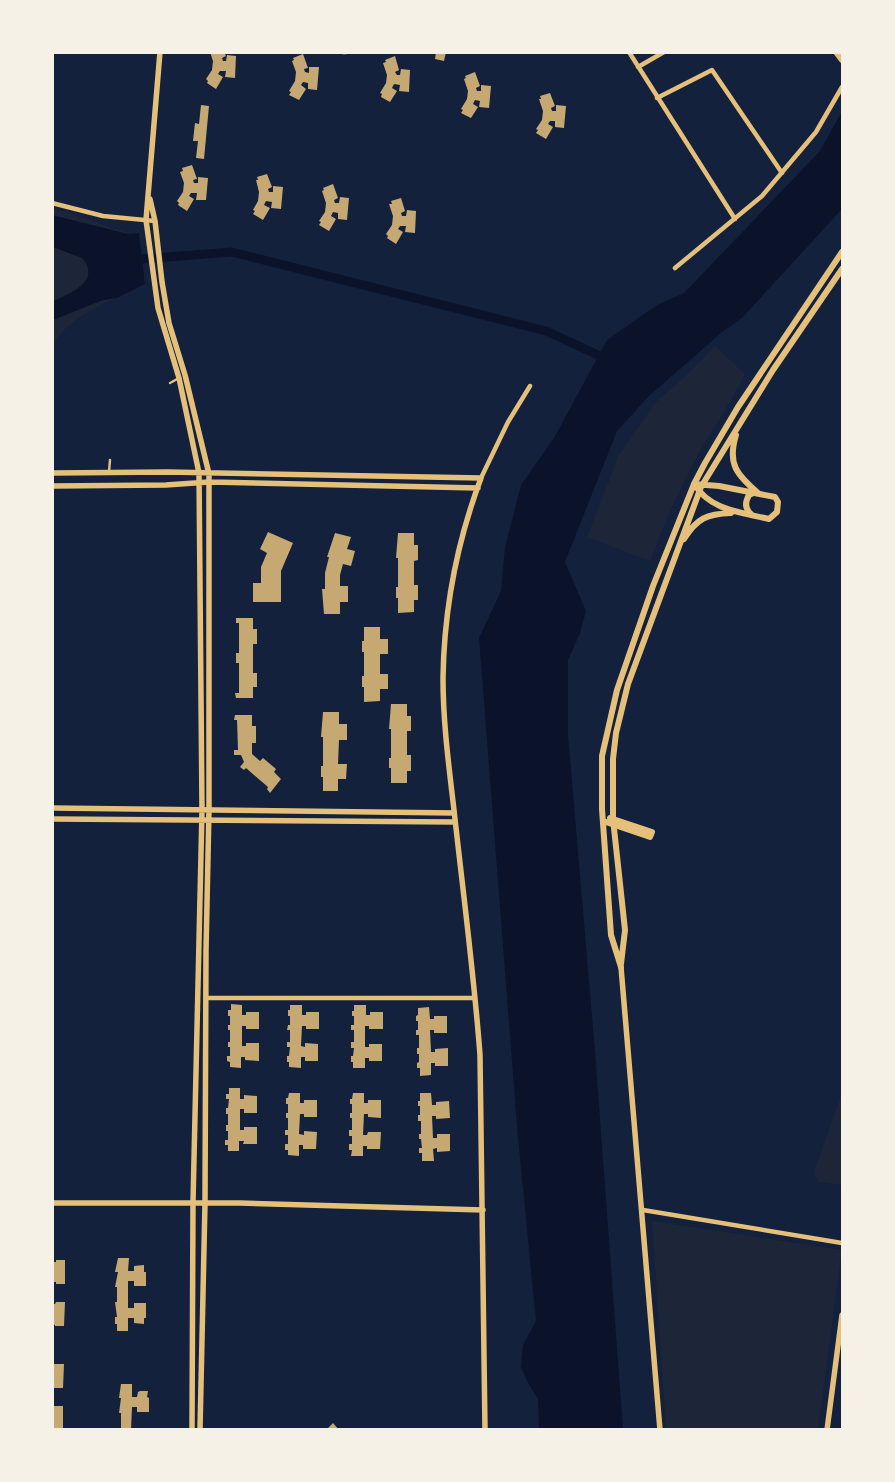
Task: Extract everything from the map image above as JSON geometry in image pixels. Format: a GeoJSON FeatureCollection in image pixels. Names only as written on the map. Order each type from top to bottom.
{"type":"FeatureCollection","features":[{"type":"Feature","properties":{"kind":"main road"},"geometry":{"type":"LineString","coordinates":[[621,967],[611,935],[603,818],[602,756],[617,690],[653,586],[694,484],[738,407],[842,252]]}},
{"type":"Feature","properties":{"kind":"main road"},"geometry":{"type":"LineString","coordinates":[[621,967],[625,930],[614,822],[613,759],[618,725],[628,684],[703,484],[773,370],[842,269]]}},
{"type":"Feature","properties":{"kind":"main road"},"geometry":{"type":"LineString","coordinates":[[739,426],[732,456],[735,470],[756,493]]}},
{"type":"Feature","properties":{"kind":"main road"},"geometry":{"type":"LineString","coordinates":[[694,484],[775,497],[778,502],[777,512],[769,518],[720,508],[712,504],[699,492],[694,484]]}},
{"type":"Feature","properties":{"kind":"main road"},"geometry":{"type":"LineString","coordinates":[[752,515],[748,511],[746,502],[749,495],[756,493]]}},
{"type":"Feature","properties":{"kind":"main road"},"geometry":{"type":"LineString","coordinates":[[674,558],[690,530],[699,520],[712,514],[740,512]]}},
{"type":"Feature","properties":{"kind":"main road"},"geometry":{"type":"LineString","coordinates":[[603,818],[650,837],[652,832],[614,822]]}},
{"type":"Feature","properties":{"kind":"street"},"geometry":{"type":"LineString","coordinates":[[160,52],[146,220],[158,308],[178,378],[200,473],[202,820],[193,1203],[192,1430]]}},
{"type":"Feature","properties":{"kind":"street"},"geometry":{"type":"LineString","coordinates":[[629,52],[734,219]]}},
{"type":"Feature","properties":{"kind":"street"},"geometry":{"type":"LineString","coordinates":[[638,67],[664,52]]}},
{"type":"Feature","properties":{"kind":"street"},"geometry":{"type":"LineString","coordinates":[[657,98],[712,70],[782,173]]}},
{"type":"Feature","properties":{"kind":"street"},"geometry":{"type":"LineString","coordinates":[[675,268],[762,196],[816,132],[842,87]]}},
{"type":"Feature","properties":{"kind":"street"},"geometry":{"type":"LineString","coordinates":[[149,193],[155,221],[169,323],[185,375],[209,474],[209,821],[205,1203],[200,1430]]}},
{"type":"Feature","properties":{"kind":"street"},"geometry":{"type":"LineString","coordinates":[[52,203],[103,216],[155,221]]}},
{"type":"Feature","properties":{"kind":"street"},"geometry":{"type":"LineString","coordinates":[[485,1430],[481,1094],[475,998],[445,730],[444,651],[454,573],[466,522],[481,478],[508,422],[530,386]]}},
{"type":"Feature","properties":{"kind":"street"},"geometry":{"type":"LineString","coordinates":[[52,472],[481,478]]}},
{"type":"Feature","properties":{"kind":"street"},"geometry":{"type":"LineString","coordinates":[[52,486],[209,482],[478,488]]}},
{"type":"Feature","properties":{"kind":"street"},"geometry":{"type":"LineString","coordinates":[[52,808],[454,813]]}},
{"type":"Feature","properties":{"kind":"street"},"geometry":{"type":"LineString","coordinates":[[52,819],[455,822]]}},
{"type":"Feature","properties":{"kind":"street"},"geometry":{"type":"LineString","coordinates":[[621,967],[643,1210],[660,1430]]}},
{"type":"Feature","properties":{"kind":"street"},"geometry":{"type":"LineString","coordinates":[[206,998],[475,998]]}},
{"type":"Feature","properties":{"kind":"street"},"geometry":{"type":"LineString","coordinates":[[52,1203],[205,1203],[483,1210]]}},
{"type":"Feature","properties":{"kind":"street"},"geometry":{"type":"LineString","coordinates":[[643,1210],[842,1242]]}},
{"type":"Feature","properties":{"kind":"street"},"geometry":{"type":"LineString","coordinates":[[827,1430],[842,1315]]}},
{"type":"Feature","properties":{"kind":"lane"},"geometry":{"type":"LineString","coordinates":[[170,383],[185,375]]}},
{"type":"Feature","properties":{"kind":"lane"},"geometry":{"type":"LineString","coordinates":[[109,472],[110,460]]}},
{"type":"Feature","properties":{"kind":"shaded area"},"geometry":{"type":"Polygon","coordinates":[[[842,111],[842,209],[743,317],[721,333],[649,396],[617,431],[565,562],[586,611],[580,633],[568,660],[568,734],[595,1051],[623,1429],[539,1429],[538,1399],[521,1367],[523,1345],[536,1321],[518,1138],[479,638],[501,591],[505,547],[521,485],[554,438],[607,340],[657,305],[684,293],[820,151],[842,111]]]}},
{"type":"Feature","properties":{"kind":"shaded area"},"geometry":{"type":"Polygon","coordinates":[[[53,208],[131,234],[139,233],[145,284],[81,316],[60,334],[53,345],[53,208]]]}},
{"type":"Feature","properties":{"kind":"shaded area"},"geometry":{"type":"Polygon","coordinates":[[[52,215],[128,234],[139,233],[145,284],[117,298],[103,300],[53,320],[53,301],[68,295],[81,286],[86,280],[88,273],[87,266],[82,258],[53,247],[52,215]]]}},
{"type":"Feature","properties":{"kind":"shaded area"},"geometry":{"type":"Polygon","coordinates":[[[715,346],[745,374],[690,469],[650,561],[587,537],[619,455],[656,402],[686,376],[715,346]]]}},
{"type":"Feature","properties":{"kind":"shaded area"},"geometry":{"type":"Polygon","coordinates":[[[842,1093],[842,1185],[818,1182],[814,1172],[842,1093]]]}},
{"type":"Feature","properties":{"kind":"shaded area"},"geometry":{"type":"Polygon","coordinates":[[[652,1221],[842,1250],[818,1429],[666,1429],[652,1221]]]}},
{"type":"Feature","properties":{"kind":"building"},"geometry":{"type":"Polygon","coordinates":[[[210,52],[224,52],[226,56],[222,58],[223,61],[226,61],[227,55],[236,56],[235,78],[225,77],[226,71],[220,71],[218,74],[223,77],[216,89],[207,83],[206,79],[212,70],[213,61],[210,52]]]}},
{"type":"Feature","properties":{"kind":"building"},"geometry":{"type":"Polygon","coordinates":[[[436,52],[446,52],[444,61],[435,59],[436,52]]]}},
{"type":"Feature","properties":{"kind":"building"},"geometry":{"type":"Polygon","coordinates":[[[303,54],[308,68],[304,69],[305,72],[309,73],[309,67],[319,67],[317,90],[308,89],[308,83],[303,82],[301,85],[306,89],[299,100],[289,95],[291,92],[289,91],[295,81],[296,72],[292,61],[294,60],[293,58],[303,54]]]}},
{"type":"Feature","properties":{"kind":"building"},"geometry":{"type":"Polygon","coordinates":[[[395,56],[399,70],[395,72],[397,75],[400,75],[401,69],[410,70],[409,92],[399,91],[400,85],[394,84],[392,88],[397,91],[390,102],[381,97],[382,94],[380,93],[386,83],[387,75],[383,63],[386,62],[385,60],[395,56]]]}},
{"type":"Feature","properties":{"kind":"building"},"geometry":{"type":"Polygon","coordinates":[[[475,72],[480,86],[476,88],[477,91],[481,91],[481,85],[491,86],[489,108],[479,107],[480,101],[475,100],[473,104],[478,107],[471,118],[461,113],[463,110],[461,109],[467,99],[468,91],[464,79],[466,78],[465,76],[475,72]]]}},
{"type":"Feature","properties":{"kind":"building"},"geometry":{"type":"Polygon","coordinates":[[[550,93],[555,106],[551,108],[552,111],[556,111],[556,105],[566,106],[564,128],[555,127],[555,121],[550,121],[548,124],[553,127],[546,139],[536,133],[538,130],[536,129],[542,120],[543,111],[539,99],[541,99],[540,96],[550,93]]]}},
{"type":"Feature","properties":{"kind":"building"},"geometry":{"type":"Polygon","coordinates":[[[201,105],[209,106],[204,159],[196,158],[198,141],[193,141],[195,123],[199,124],[201,105]]]}},
{"type":"Feature","properties":{"kind":"building"},"geometry":{"type":"Polygon","coordinates":[[[192,165],[197,179],[193,180],[194,183],[198,183],[198,177],[208,178],[206,200],[196,200],[197,193],[191,193],[189,196],[194,199],[187,211],[178,205],[177,201],[183,192],[184,183],[180,172],[183,171],[182,168],[192,165]]]}},
{"type":"Feature","properties":{"kind":"building"},"geometry":{"type":"Polygon","coordinates":[[[267,174],[272,187],[268,189],[269,192],[273,192],[273,186],[283,187],[281,209],[271,208],[272,202],[266,201],[264,205],[270,208],[263,220],[253,214],[255,211],[253,210],[258,201],[257,177],[267,174]]]}},
{"type":"Feature","properties":{"kind":"building"},"geometry":{"type":"Polygon","coordinates":[[[333,184],[338,198],[334,200],[335,203],[339,203],[340,197],[349,198],[347,220],[338,219],[338,213],[333,212],[331,216],[336,219],[329,231],[319,225],[321,222],[319,221],[325,212],[326,203],[322,191],[324,190],[323,188],[333,184]]]}},
{"type":"Feature","properties":{"kind":"building"},"geometry":{"type":"Polygon","coordinates":[[[401,198],[405,211],[401,213],[402,216],[406,216],[407,210],[416,211],[415,233],[405,232],[406,226],[400,226],[398,229],[403,232],[396,244],[387,238],[386,234],[392,225],[393,216],[389,204],[392,204],[391,201],[401,198]]]}},
{"type":"Feature","properties":{"kind":"building"},"geometry":{"type":"Polygon","coordinates":[[[268,532],[293,543],[281,571],[281,602],[253,602],[253,583],[261,583],[261,567],[267,553],[260,549],[268,532]]]}},
{"type":"Feature","properties":{"kind":"building"},"geometry":{"type":"Polygon","coordinates":[[[335,533],[351,537],[347,549],[355,551],[351,566],[343,564],[340,575],[340,586],[348,586],[348,602],[340,602],[340,614],[324,614],[322,589],[325,589],[325,573],[329,557],[327,557],[335,533]]]}},
{"type":"Feature","properties":{"kind":"building"},"geometry":{"type":"Polygon","coordinates":[[[398,533],[414,533],[414,545],[418,545],[418,560],[414,561],[414,585],[418,585],[418,600],[414,600],[414,612],[398,613],[396,587],[398,587],[398,558],[396,558],[398,533]]]}},
{"type":"Feature","properties":{"kind":"building"},"geometry":{"type":"Polygon","coordinates":[[[236,618],[253,618],[253,629],[257,629],[257,644],[253,644],[253,673],[257,673],[257,687],[253,687],[253,698],[236,698],[235,693],[239,693],[239,663],[236,663],[236,653],[239,653],[239,623],[236,623],[236,618]]]}},
{"type":"Feature","properties":{"kind":"building"},"geometry":{"type":"Polygon","coordinates":[[[364,627],[380,627],[380,639],[388,639],[388,654],[380,654],[380,674],[388,674],[388,689],[380,689],[380,701],[364,702],[362,676],[364,676],[364,652],[362,652],[362,641],[364,641],[364,627]]]}},
{"type":"Feature","properties":{"kind":"building"},"geometry":{"type":"Polygon","coordinates":[[[391,704],[407,704],[407,716],[411,716],[411,731],[407,731],[407,755],[411,755],[411,771],[407,771],[407,783],[391,783],[389,758],[391,758],[391,729],[389,729],[391,704]]]}},
{"type":"Feature","properties":{"kind":"building"},"geometry":{"type":"Polygon","coordinates":[[[323,712],[339,712],[339,724],[347,724],[347,740],[339,740],[338,764],[347,764],[346,779],[338,779],[338,791],[323,791],[321,766],[323,766],[323,737],[321,737],[323,712]]]}},
{"type":"Feature","properties":{"kind":"building"},"geometry":{"type":"Polygon","coordinates":[[[235,715],[252,715],[252,726],[256,726],[256,743],[252,743],[252,754],[260,761],[263,758],[276,769],[274,772],[281,779],[270,793],[267,789],[268,787],[246,768],[244,770],[240,767],[244,762],[241,755],[234,755],[234,750],[238,750],[237,720],[234,720],[235,715]]]}},
{"type":"Feature","properties":{"kind":"building"},"geometry":{"type":"Polygon","coordinates":[[[231,1004],[242,1005],[242,1015],[246,1015],[246,1012],[259,1012],[259,1029],[246,1029],[246,1026],[242,1026],[242,1046],[246,1046],[246,1043],[259,1043],[259,1061],[245,1060],[245,1057],[241,1057],[241,1068],[230,1067],[230,1062],[227,1061],[227,1056],[230,1056],[228,1042],[230,1042],[230,1030],[228,1030],[228,1025],[230,1025],[230,1016],[228,1016],[228,1010],[231,1010],[231,1004]]]}},
{"type":"Feature","properties":{"kind":"building"},"geometry":{"type":"Polygon","coordinates":[[[290,1005],[302,1005],[302,1015],[306,1015],[306,1012],[319,1012],[319,1029],[306,1029],[306,1026],[302,1026],[301,1046],[305,1047],[305,1043],[318,1044],[318,1061],[305,1061],[305,1057],[301,1057],[301,1068],[289,1067],[289,1062],[287,1062],[290,1047],[287,1047],[287,1042],[290,1042],[290,1030],[287,1030],[288,1025],[290,1025],[288,1010],[290,1010],[290,1005]]]}},
{"type":"Feature","properties":{"kind":"building"},"geometry":{"type":"Polygon","coordinates":[[[354,1005],[366,1005],[366,1015],[370,1015],[370,1012],[383,1012],[383,1029],[369,1029],[369,1026],[365,1026],[365,1047],[369,1047],[369,1044],[382,1044],[382,1061],[369,1061],[369,1058],[365,1058],[365,1068],[353,1068],[353,1062],[351,1062],[354,1048],[351,1048],[351,1042],[354,1042],[354,1030],[351,1030],[351,1025],[354,1025],[352,1011],[354,1011],[354,1005]]]}},
{"type":"Feature","properties":{"kind":"building"},"geometry":{"type":"Polygon","coordinates":[[[429,1007],[430,1019],[434,1019],[434,1016],[447,1016],[447,1033],[434,1033],[434,1030],[430,1030],[431,1052],[435,1052],[435,1049],[448,1048],[448,1066],[435,1066],[435,1063],[431,1063],[431,1075],[420,1076],[420,1068],[417,1068],[417,1063],[419,1062],[417,1048],[419,1048],[419,1035],[416,1035],[418,1021],[416,1021],[416,1016],[418,1015],[418,1008],[429,1007]]]}},
{"type":"Feature","properties":{"kind":"building"},"geometry":{"type":"Polygon","coordinates":[[[229,1088],[240,1088],[240,1099],[244,1099],[244,1095],[257,1096],[257,1113],[244,1113],[244,1109],[240,1109],[240,1130],[244,1130],[244,1127],[257,1127],[257,1144],[243,1144],[244,1141],[239,1141],[239,1151],[228,1151],[228,1145],[225,1145],[225,1140],[228,1140],[226,1125],[228,1125],[228,1114],[226,1114],[226,1108],[228,1108],[229,1099],[226,1099],[226,1094],[229,1094],[229,1088]]]}},
{"type":"Feature","properties":{"kind":"building"},"geometry":{"type":"Polygon","coordinates":[[[289,1093],[300,1093],[300,1103],[304,1103],[304,1100],[317,1100],[317,1117],[304,1117],[304,1114],[300,1114],[299,1134],[304,1135],[304,1131],[317,1132],[316,1149],[303,1149],[303,1145],[299,1145],[299,1156],[288,1155],[288,1150],[285,1150],[285,1144],[288,1144],[288,1135],[285,1135],[285,1130],[288,1130],[286,1113],[288,1113],[288,1104],[286,1104],[286,1098],[288,1098],[289,1093]]]}},
{"type":"Feature","properties":{"kind":"building"},"geometry":{"type":"Polygon","coordinates":[[[353,1093],[364,1093],[364,1103],[368,1103],[368,1100],[381,1100],[381,1118],[368,1117],[368,1114],[364,1114],[363,1135],[367,1135],[368,1132],[381,1132],[380,1149],[367,1149],[367,1146],[363,1146],[363,1156],[351,1156],[352,1150],[349,1150],[349,1144],[352,1144],[352,1136],[349,1136],[349,1130],[352,1130],[350,1113],[352,1113],[352,1104],[350,1104],[350,1099],[352,1099],[353,1093]]]}},
{"type":"Feature","properties":{"kind":"building"},"geometry":{"type":"Polygon","coordinates":[[[420,1093],[431,1093],[432,1105],[436,1105],[436,1102],[449,1101],[450,1118],[436,1119],[436,1116],[432,1116],[433,1138],[437,1138],[437,1134],[450,1134],[450,1151],[437,1152],[437,1148],[433,1149],[434,1161],[422,1161],[422,1153],[419,1153],[419,1148],[422,1148],[421,1139],[419,1139],[421,1121],[418,1121],[418,1115],[420,1115],[418,1101],[420,1101],[420,1093]]]}},
{"type":"Feature","properties":{"kind":"building"},"geometry":{"type":"Polygon","coordinates":[[[118,1258],[129,1258],[128,1271],[134,1271],[134,1266],[144,1265],[144,1272],[146,1272],[146,1286],[134,1286],[134,1281],[128,1281],[128,1308],[134,1308],[134,1303],[146,1303],[146,1318],[144,1318],[144,1324],[134,1323],[134,1318],[128,1318],[128,1331],[117,1331],[117,1324],[115,1324],[115,1317],[117,1317],[115,1302],[117,1302],[117,1287],[115,1287],[118,1272],[115,1272],[118,1258]]]}},
{"type":"Feature","properties":{"kind":"building"},"geometry":{"type":"Polygon","coordinates":[[[56,1260],[65,1260],[65,1284],[53,1282],[52,1267],[53,1262],[56,1262],[56,1260]]]}},
{"type":"Feature","properties":{"kind":"building"},"geometry":{"type":"Polygon","coordinates":[[[65,1302],[64,1326],[55,1326],[53,1324],[53,1304],[65,1302]]]}},
{"type":"Feature","properties":{"kind":"building"},"geometry":{"type":"Polygon","coordinates":[[[54,1364],[64,1364],[63,1388],[54,1388],[52,1386],[52,1366],[54,1364]]]}},
{"type":"Feature","properties":{"kind":"building"},"geometry":{"type":"Polygon","coordinates":[[[121,1384],[132,1384],[132,1397],[137,1397],[140,1391],[148,1391],[149,1412],[137,1412],[137,1407],[132,1407],[131,1430],[121,1430],[121,1413],[119,1413],[121,1398],[119,1398],[121,1384]]]}},
{"type":"Feature","properties":{"kind":"building"},"geometry":{"type":"Polygon","coordinates":[[[54,1406],[63,1406],[63,1430],[52,1428],[52,1408],[54,1406]]]}},
{"type":"Feature","properties":{"kind":"building"},"geometry":{"type":"Polygon","coordinates":[[[333,1423],[339,1430],[326,1430],[333,1423]]]}},
{"type":"Feature","properties":{"kind":"waterway"},"geometry":{"type":"LineString","coordinates":[[142,259],[232,252],[546,331],[609,360]]}}]}
